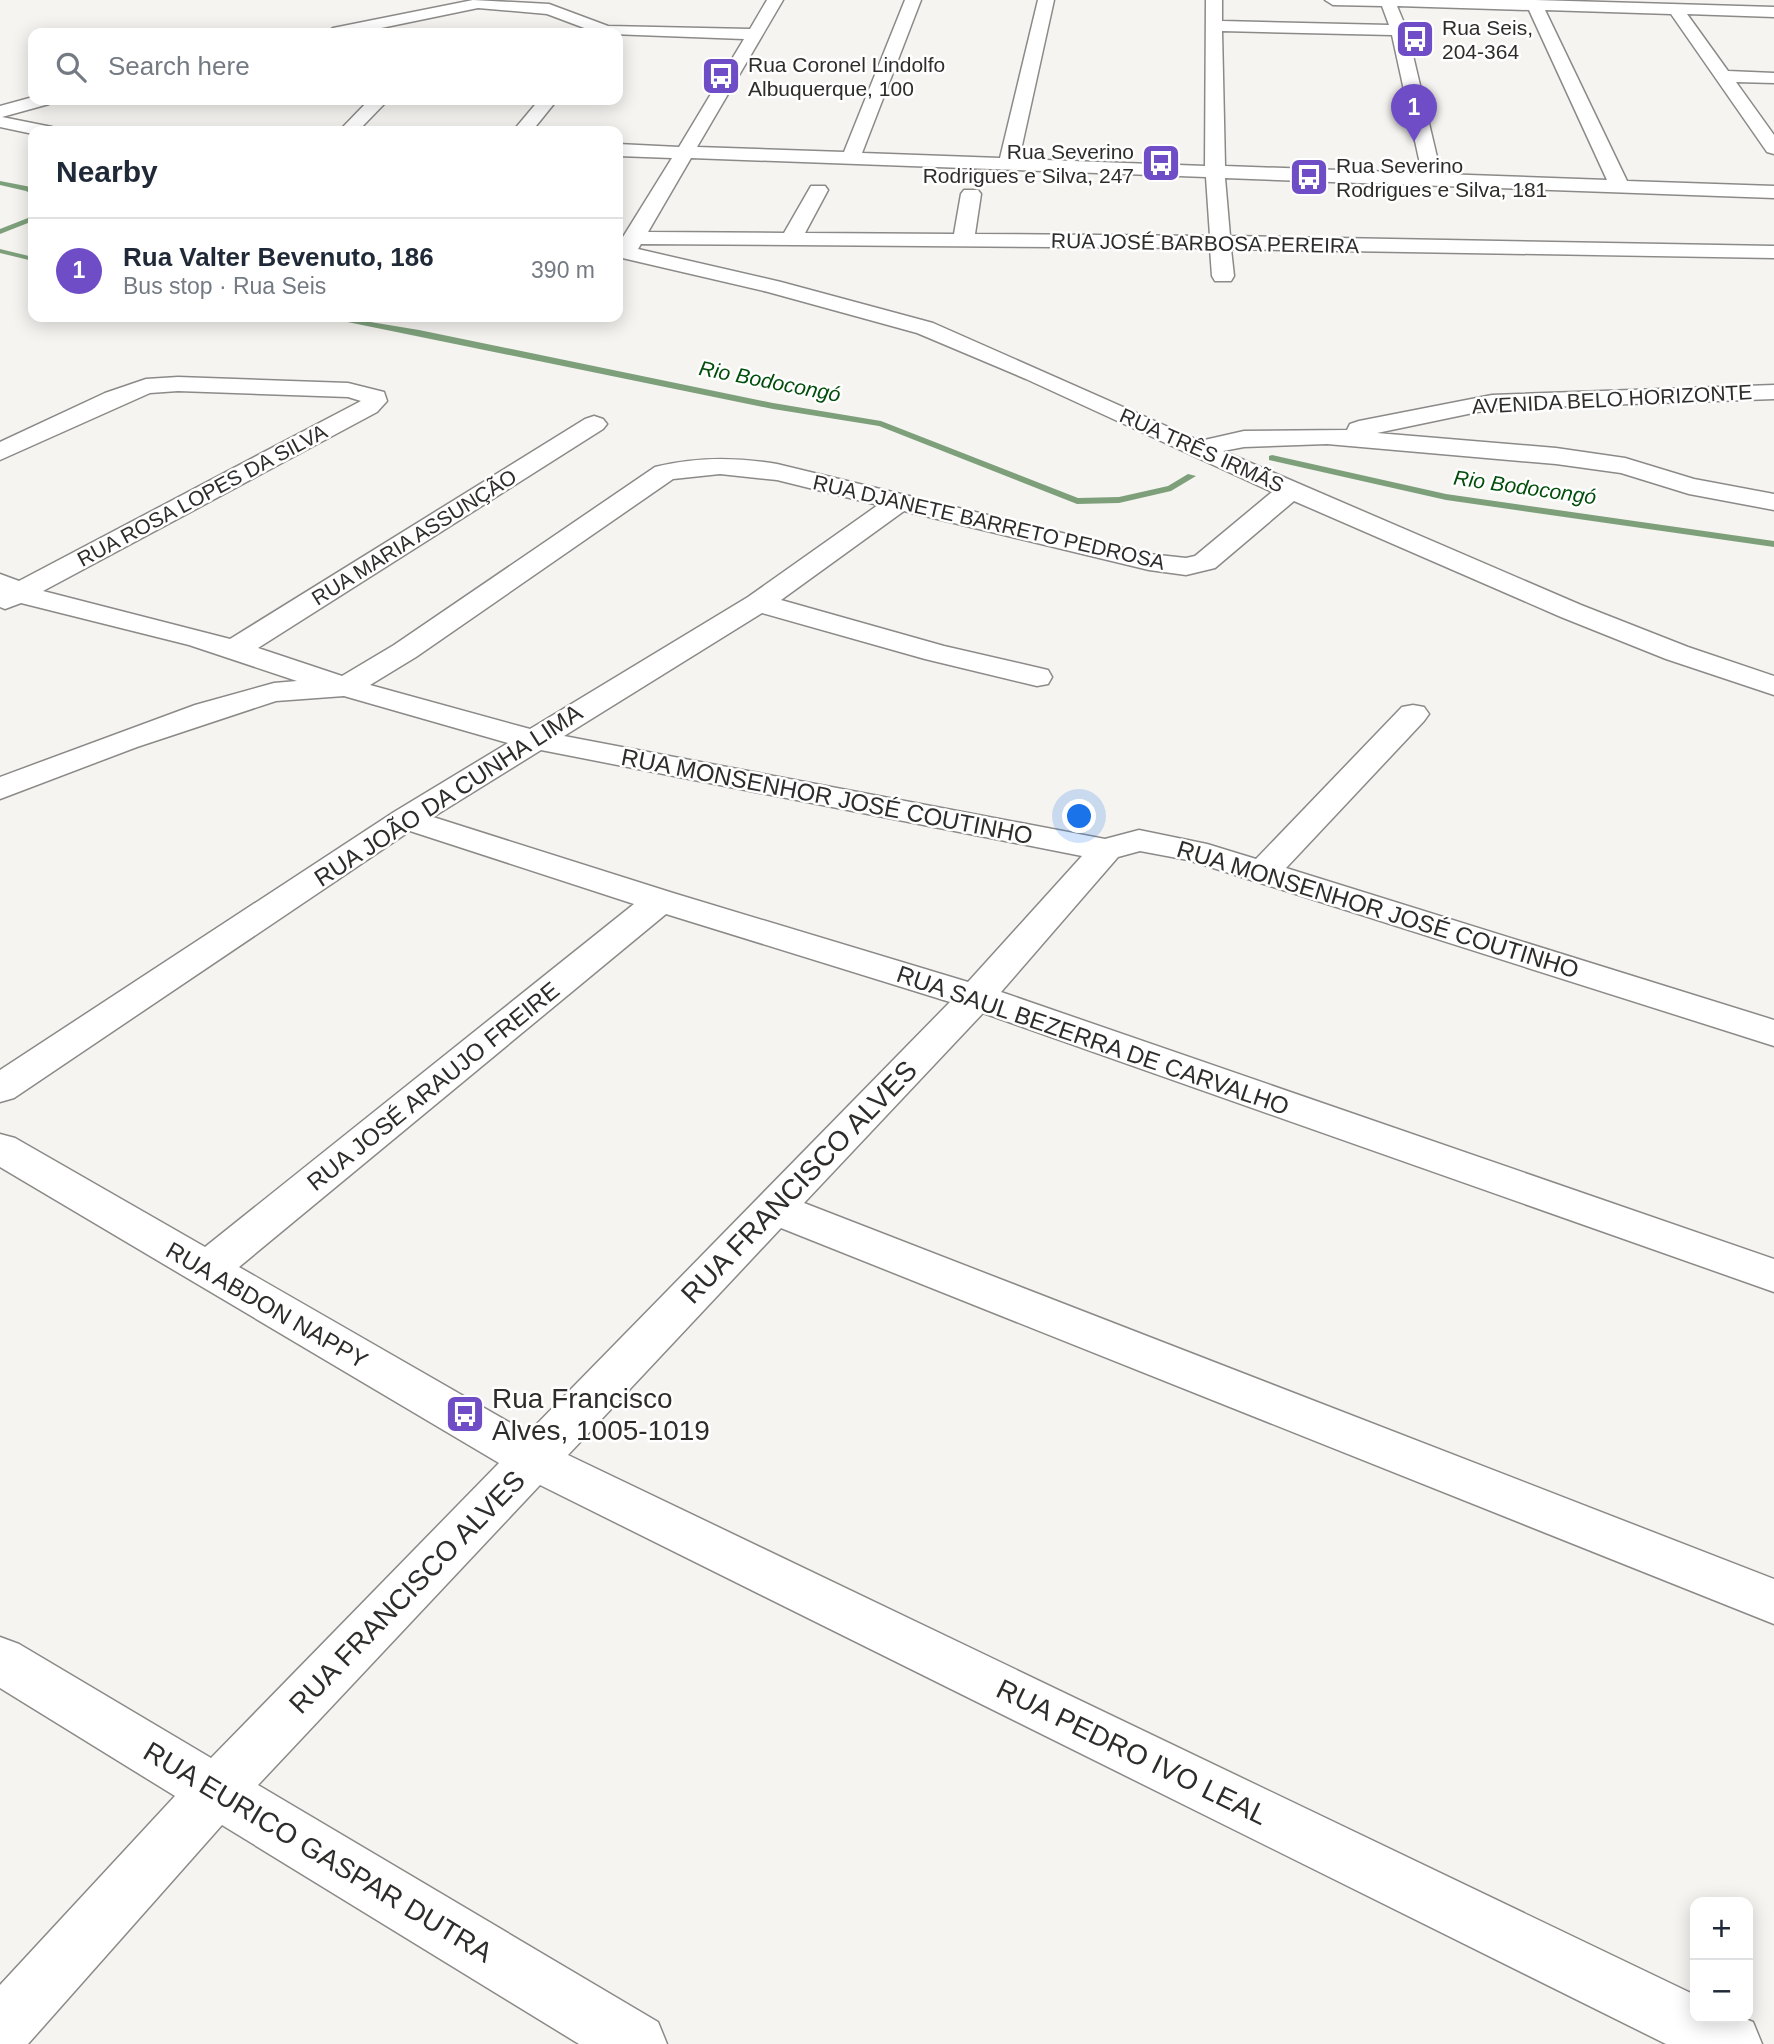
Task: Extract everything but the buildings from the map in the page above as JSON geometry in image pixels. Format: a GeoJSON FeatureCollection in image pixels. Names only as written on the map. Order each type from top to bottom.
{"type":"FeatureCollection","features":[{"type":"Feature","properties":{"kind":"street"},"geometry":{"type":"LineString","coordinates":[[626,247],[775,0]]}},
{"type":"Feature","properties":{"kind":"street"},"geometry":{"type":"LineString","coordinates":[[851,158],[913,0]]}},
{"type":"Feature","properties":{"kind":"street"},"geometry":{"type":"LineString","coordinates":[[1009,164],[1046,0]]}},
{"type":"Feature","properties":{"kind":"street"},"geometry":{"type":"LineString","coordinates":[[1214,0],[1215,171],[1223,276]]}},
{"type":"Feature","properties":{"kind":"street"},"geometry":{"type":"LineString","coordinates":[[1332,0],[1774,12]]}},
{"type":"Feature","properties":{"kind":"street"},"geometry":{"type":"LineString","coordinates":[[1388,1],[1399,30],[1433,180]]}},
{"type":"Feature","properties":{"kind":"street"},"geometry":{"type":"LineString","coordinates":[[357,28],[484,2],[550,9],[592,28]]}},
{"type":"Feature","properties":{"kind":"street"},"geometry":{"type":"LineString","coordinates":[[1535,5],[1621,188]]}},
{"type":"Feature","properties":{"kind":"street"},"geometry":{"type":"LineString","coordinates":[[1676,10],[1774,148]]}},
{"type":"Feature","properties":{"kind":"street"},"geometry":{"type":"LineString","coordinates":[[1216,26],[1399,30]]}},
{"type":"Feature","properties":{"kind":"street"},"geometry":{"type":"LineString","coordinates":[[623,32],[755,34]]}},
{"type":"Feature","properties":{"kind":"street"},"geometry":{"type":"LineString","coordinates":[[1725,76],[1774,78]]}},
{"type":"Feature","properties":{"kind":"street"},"geometry":{"type":"LineString","coordinates":[[0,112],[28,104]]}},
{"type":"Feature","properties":{"kind":"street"},"geometry":{"type":"LineString","coordinates":[[353,126],[374,105]]}},
{"type":"Feature","properties":{"kind":"street"},"geometry":{"type":"LineString","coordinates":[[526,126],[544,105]]}},
{"type":"Feature","properties":{"kind":"street"},"geometry":{"type":"LineString","coordinates":[[0,122],[28,128]]}},
{"type":"Feature","properties":{"kind":"street"},"geometry":{"type":"LineString","coordinates":[[623,150],[1769,193]]}},
{"type":"Feature","properties":{"kind":"street"},"geometry":{"type":"LineString","coordinates":[[790,241],[818,190]]}},
{"type":"Feature","properties":{"kind":"street"},"geometry":{"type":"LineString","coordinates":[[963,241],[971,194]]}},
{"type":"Feature","properties":{"kind":"street","name":"RUA JOSÉ BARBOSA PEREIRA"},"geometry":{"type":"LineString","coordinates":[[626,247],[790,241],[1219,242],[1774,252]]}},
{"type":"Feature","properties":{"kind":"street","name":"RUA TRÊS IRMÃS"},"geometry":{"type":"LineString","coordinates":[[626,247],[925,328],[1034,374],[1200,451],[1583,615],[1677,653],[1774,686]]}},
{"type":"Feature","properties":{"kind":"street","name":"RUA ROSA LOPES DA SILVA"},"geometry":{"type":"LineString","coordinates":[[0,452],[114,398],[133,390],[160,384],[348,390],[370,393],[375,397],[375,401],[7,593]]}},
{"type":"Feature","properties":{"kind":"street","name":"AVENIDA BELO HORIZONTE"},"geometry":{"type":"LineString","coordinates":[[1327,436],[1457,407],[1492,402],[1774,392]]}},
{"type":"Feature","properties":{"kind":"street","name":"RUA MARIA ASSUNÇÃO"},"geometry":{"type":"LineString","coordinates":[[234,650],[594,424]]}},
{"type":"Feature","properties":{"kind":"street"},"geometry":{"type":"LineString","coordinates":[[1200,451],[1244,439],[1327,436],[1592,460],[1625,466],[1689,486],[1774,502]]}},
{"type":"Feature","properties":{"kind":"street","name":"RUA DJANETE BARRETO PEDROSA"},"geometry":{"type":"LineString","coordinates":[[345,687],[405,650],[664,473],[696,466],[743,466],[1149,562],[1186,568],[1205,562],[1291,490]]}},
{"type":"Feature","properties":{"kind":"street","name":"RUA JOÃO DA CUNHA LIMA"},"geometry":{"type":"LineString","coordinates":[[0,1089],[406,819],[532,739],[758,603],[898,503]]}},
{"type":"Feature","properties":{"kind":"street","name":"RUA MONSENHOR JOSÉ COUTINHO"},"geometry":{"type":"LineString","coordinates":[[7,593],[234,650],[398,704],[532,739],[1106,850],[1139,841],[1158,842],[1263,872],[1774,1033]]}},
{"type":"Feature","properties":{"kind":"street"},"geometry":{"type":"LineString","coordinates":[[758,603],[936,653],[1037,677]]}},
{"type":"Feature","properties":{"kind":"street"},"geometry":{"type":"LineString","coordinates":[[0,789],[206,712],[274,692],[345,687]]}},
{"type":"Feature","properties":{"kind":"street"},"geometry":{"type":"LineString","coordinates":[[1263,872],[1413,714]]}},
{"type":"Feature","properties":{"kind":"street","name":"RUA SAUL BEZERRA DE CARVALHO"},"geometry":{"type":"LineString","coordinates":[[406,819],[660,901],[976,997],[1774,1276]]}},
{"type":"Feature","properties":{"kind":"street","name":"RUA FRANCISCO ALVES"},"geometry":{"type":"LineString","coordinates":[[0,2030],[216,1791],[976,997],[1106,850]]}},
{"type":"Feature","properties":{"kind":"street","name":"RUA JOSÉ ARAUJO FREIRE"},"geometry":{"type":"LineString","coordinates":[[206,1270],[660,901]]}},
{"type":"Feature","properties":{"kind":"street","name":"RUA ABDON NAPPY"},"geometry":{"type":"LineString","coordinates":[[0,1148],[534,1460]]}},
{"type":"Feature","properties":{"kind":"street"},"geometry":{"type":"LineString","coordinates":[[774,1208],[1774,1602]]}},
{"type":"Feature","properties":{"kind":"street","name":"RUA PEDRO IVO LEAL"},"geometry":{"type":"LineString","coordinates":[[534,1460],[1731,2044]]}},
{"type":"Feature","properties":{"kind":"street","name":"RUA EURICO GASPAR DUTRA"},"geometry":{"type":"LineString","coordinates":[[0,1660],[636,2044]]}},
{"type":"Feature","properties":{"kind":"waterway","name":"Rio Bodocongó"},"geometry":{"type":"LineString","coordinates":[[0,183],[28,189]]}},
{"type":"Feature","properties":{"kind":"waterway","name":"Rio Bodocongó"},"geometry":{"type":"LineString","coordinates":[[0,232],[28,220]]}},
{"type":"Feature","properties":{"kind":"waterway","name":"Rio Bodocongó"},"geometry":{"type":"LineString","coordinates":[[0,251],[28,258]]}},
{"type":"Feature","properties":{"kind":"waterway","name":"Rio Bodocongó"},"geometry":{"type":"LineString","coordinates":[[356,322],[773,406],[881,424],[1077,501],[1119,500],[1171,488],[1191,476]]}},
{"type":"Feature","properties":{"kind":"waterway","name":"Rio Bodocongó"},"geometry":{"type":"LineString","coordinates":[[1272,458],[1446,497],[1774,544]]}},
{"type":"Feature","properties":{"kind":"place","name":"Rua Seis, 204-364"},"geometry":{"type":"Point","coordinates":[1415,39]}},
{"type":"Feature","properties":{"kind":"place","name":"Rua Coronel Lindolfo Albuquerque, 100"},"geometry":{"type":"Point","coordinates":[721,76]}},
{"type":"Feature","properties":{"kind":"place","name":"Rua Valter Bevenuto, 186"},"geometry":{"type":"Point","coordinates":[1414,142]}},
{"type":"Feature","properties":{"kind":"place","name":"Rua Severino Rodrigues e Silva, 247"},"geometry":{"type":"Point","coordinates":[1161,163]}},
{"type":"Feature","properties":{"kind":"place","name":"Rua Severino Rodrigues e Silva, 181"},"geometry":{"type":"Point","coordinates":[1309,177]}},
{"type":"Feature","properties":{"kind":"place","name":"Rua Francisco Alves, 1005-1019"},"geometry":{"type":"Point","coordinates":[465,1414]}}]}
